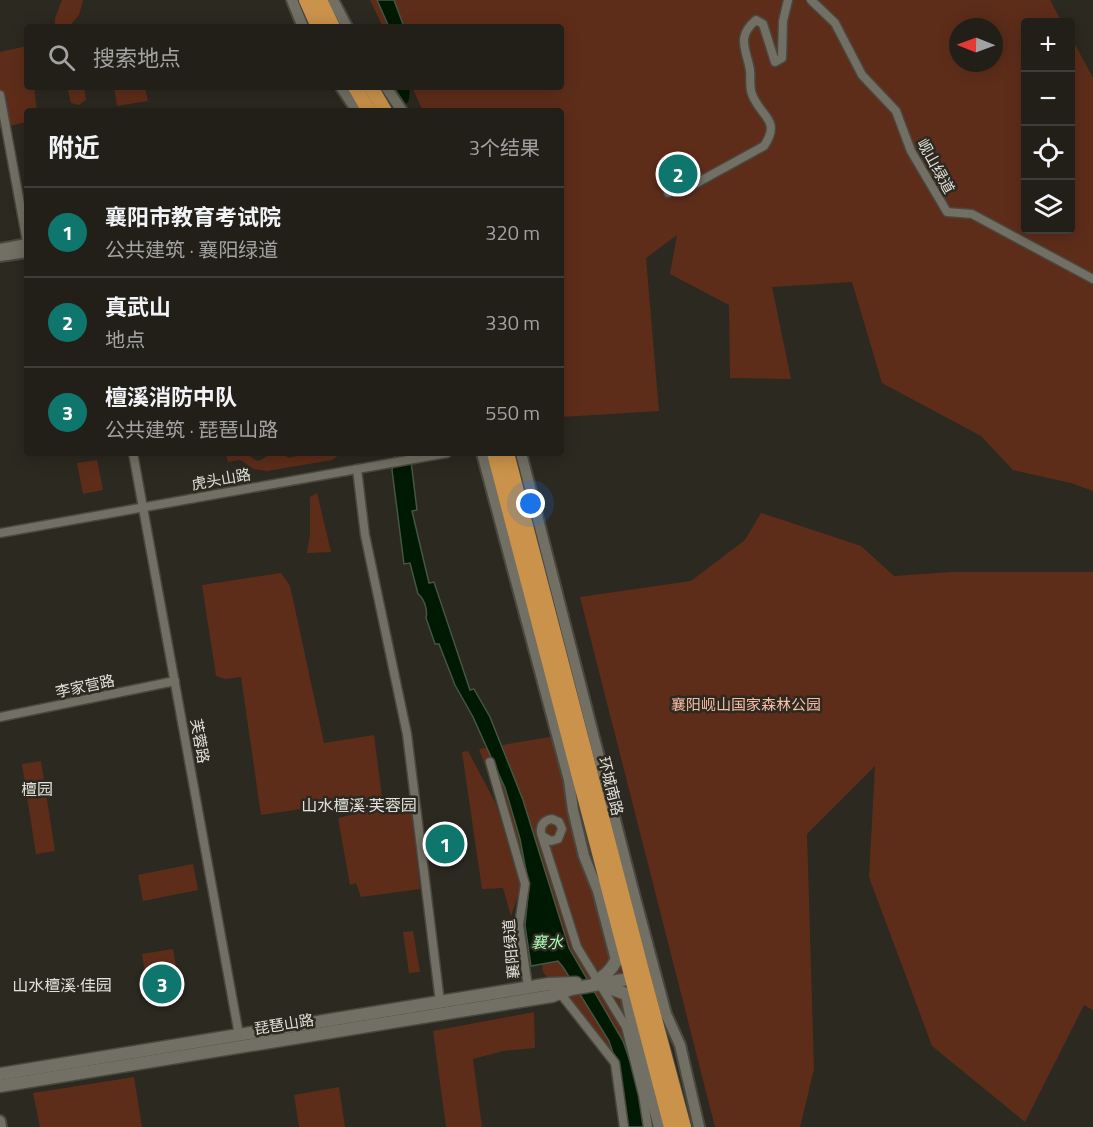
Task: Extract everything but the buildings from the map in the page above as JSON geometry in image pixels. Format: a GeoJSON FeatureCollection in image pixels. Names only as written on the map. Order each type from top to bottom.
{"type":"FeatureCollection","features":[{"type":"Feature","properties":{"kind":"highway"},"geometry":{"type":"LineString","coordinates":[[306,0],[317,24]]}},
{"type":"Feature","properties":{"kind":"highway"},"geometry":{"type":"LineString","coordinates":[[320,0],[332,24]]}},
{"type":"Feature","properties":{"kind":"highway"},"geometry":{"type":"LineString","coordinates":[[357,90],[367,108]]}},
{"type":"Feature","properties":{"kind":"highway"},"geometry":{"type":"LineString","coordinates":[[373,90],[383,108]]}},
{"type":"Feature","properties":{"kind":"highway","name":"环城南路"},"geometry":{"type":"LineString","coordinates":[[495,456],[620,954],[642,973]]}},
{"type":"Feature","properties":{"kind":"highway","name":"环城南路"},"geometry":{"type":"LineString","coordinates":[[508,456],[684,1127]]}},
{"type":"Feature","properties":{"kind":"highway","name":"环城南路"},"geometry":{"type":"LineString","coordinates":[[642,973],[638,1004],[671,1127]]}},
{"type":"Feature","properties":{"kind":"main road"},"geometry":{"type":"LineString","coordinates":[[598,982],[620,954]]}},
{"type":"Feature","properties":{"kind":"main road"},"geometry":{"type":"LineString","coordinates":[[567,989],[642,973]]}},
{"type":"Feature","properties":{"kind":"main road"},"geometry":{"type":"LineString","coordinates":[[598,982],[626,994],[638,1004]]}},
{"type":"Feature","properties":{"kind":"main road","name":"琵琶山路"},"geometry":{"type":"LineString","coordinates":[[0,1086],[15,1078],[239,1035],[549,984],[567,989]]}},
{"type":"Feature","properties":{"kind":"main road","name":"琵琶山路"},"geometry":{"type":"LineString","coordinates":[[0,1074],[15,1078],[567,989]]}},
{"type":"Feature","properties":{"kind":"street"},"geometry":{"type":"LineString","coordinates":[[292,0],[302,24]]}},
{"type":"Feature","properties":{"kind":"street"},"geometry":{"type":"LineString","coordinates":[[333,0],[345,24]]}},
{"type":"Feature","properties":{"kind":"street"},"geometry":{"type":"LineString","coordinates":[[668,193],[693,185],[764,147],[771,136],[771,122],[752,93],[743,43],[745,33],[756,20],[763,24],[775,62],[782,58],[783,21],[788,0]]}},
{"type":"Feature","properties":{"kind":"street","name":"岘山绿道"},"geometry":{"type":"LineString","coordinates":[[811,0],[835,23],[862,75],[896,111],[911,151],[947,212],[972,214],[1093,279]]}},
{"type":"Feature","properties":{"kind":"street"},"geometry":{"type":"LineString","coordinates":[[343,90],[355,108]]}},
{"type":"Feature","properties":{"kind":"street"},"geometry":{"type":"LineString","coordinates":[[389,90],[400,108]]}},
{"type":"Feature","properties":{"kind":"street"},"geometry":{"type":"LineString","coordinates":[[0,95],[24,227]]}},
{"type":"Feature","properties":{"kind":"street"},"geometry":{"type":"LineString","coordinates":[[0,249],[24,244]]}},
{"type":"Feature","properties":{"kind":"street"},"geometry":{"type":"LineString","coordinates":[[0,256],[24,252]]}},
{"type":"Feature","properties":{"kind":"street","name":"芙蓉路"},"geometry":{"type":"LineString","coordinates":[[134,456],[239,1035]]}},
{"type":"Feature","properties":{"kind":"street","name":"虎头山路"},"geometry":{"type":"LineString","coordinates":[[0,533],[428,456]]}},
{"type":"Feature","properties":{"kind":"street"},"geometry":{"type":"LineString","coordinates":[[483,456],[569,780],[573,810],[582,846],[620,954]]}},
{"type":"Feature","properties":{"kind":"street"},"geometry":{"type":"LineString","coordinates":[[522,456],[642,973],[666,1014],[680,1045],[699,1127]]}},
{"type":"Feature","properties":{"kind":"street"},"geometry":{"type":"LineString","coordinates":[[357,469],[365,535],[407,735],[440,1002]]}},
{"type":"Feature","properties":{"kind":"street","name":"李家营路"},"geometry":{"type":"LineString","coordinates":[[0,717],[175,681]]}},
{"type":"Feature","properties":{"kind":"street","name":"襄阳绿道"},"geometry":{"type":"LineString","coordinates":[[489,762],[525,884],[519,925],[528,987]]}},
{"type":"Feature","properties":{"kind":"street"},"geometry":{"type":"LineString","coordinates":[[544,837],[551,841],[558,838],[562,832],[561,825],[552,819],[545,821],[541,827],[567,918],[577,947],[626,1027],[641,1086],[648,1127]]}},
{"type":"Feature","properties":{"kind":"street"},"geometry":{"type":"LineString","coordinates":[[567,989],[615,1063],[624,1127]]}},
{"type":"Feature","properties":{"kind":"street"},"geometry":{"type":"LineString","coordinates":[[626,994],[659,1127]]}},
{"type":"Feature","properties":{"kind":"street"},"geometry":{"type":"LineString","coordinates":[[0,1067],[15,1078],[0,1092]]}},
{"type":"Feature","properties":{"kind":"street"},"geometry":{"type":"LineString","coordinates":[[0,1121],[1,1127]]}},
{"type":"Feature","properties":{"kind":"green space"},"geometry":{"type":"Polygon","coordinates":[[[62,0],[83,0],[79,15],[72,24],[55,24],[62,0]]]}},
{"type":"Feature","properties":{"kind":"green space"},"geometry":{"type":"Polygon","coordinates":[[[370,0],[1050,0],[1060,18],[1021,18],[1021,234],[1075,234],[1075,44],[1093,78],[1093,491],[1071,483],[1013,470],[981,436],[882,383],[852,282],[772,287],[791,379],[730,378],[729,305],[670,274],[677,235],[646,258],[659,411],[564,417],[564,108],[422,108],[413,90],[564,90],[564,24],[382,24],[370,0]]]}},
{"type":"Feature","properties":{"kind":"green space"},"geometry":{"type":"Polygon","coordinates":[[[24,47],[24,90],[34,90],[37,108],[24,108],[24,123],[0,128],[0,52],[24,47]]]}},
{"type":"Feature","properties":{"kind":"green space"},"geometry":{"type":"Polygon","coordinates":[[[68,90],[84,90],[86,100],[79,105],[71,103],[68,90]]]}},
{"type":"Feature","properties":{"kind":"green space"},"geometry":{"type":"Polygon","coordinates":[[[114,90],[146,90],[148,101],[117,106],[114,90]]]}},
{"type":"Feature","properties":{"kind":"green space"},"geometry":{"type":"Polygon","coordinates":[[[227,456],[250,456],[258,461],[267,456],[286,456],[288,458],[338,456],[332,460],[267,471],[254,469],[240,460],[228,462],[227,456]]]}},
{"type":"Feature","properties":{"kind":"green space"},"geometry":{"type":"Polygon","coordinates":[[[97,460],[103,490],[83,494],[77,463],[97,460]]]}},
{"type":"Feature","properties":{"kind":"green space"},"geometry":{"type":"Polygon","coordinates":[[[317,493],[331,552],[307,553],[310,534],[310,497],[317,493]]]}},
{"type":"Feature","properties":{"kind":"green space","name":"襄阳岘山国家森林公园"},"geometry":{"type":"Polygon","coordinates":[[[761,513],[861,546],[894,576],[952,572],[1093,572],[1093,1010],[1084,1005],[1025,1122],[932,1046],[869,877],[875,766],[807,834],[814,1069],[800,1127],[715,1127],[580,597],[691,581],[745,540],[761,513]]]}},
{"type":"Feature","properties":{"kind":"green space"},"geometry":{"type":"Polygon","coordinates":[[[281,573],[290,586],[324,743],[374,735],[382,797],[261,815],[241,677],[225,679],[216,676],[202,585],[281,573]]]}},
{"type":"Feature","properties":{"kind":"green space"},"geometry":{"type":"Polygon","coordinates":[[[568,734],[671,1127],[620,1127],[615,1063],[543,972],[529,882],[479,749],[568,734]]]}},
{"type":"Feature","properties":{"kind":"green space"},"geometry":{"type":"Polygon","coordinates":[[[468,751],[496,804],[521,886],[511,916],[503,888],[482,889],[462,752],[468,751]]]}},
{"type":"Feature","properties":{"kind":"green space"},"geometry":{"type":"Polygon","coordinates":[[[41,761],[55,851],[36,854],[22,764],[41,761]]]}},
{"type":"Feature","properties":{"kind":"green space"},"geometry":{"type":"Polygon","coordinates":[[[411,801],[420,889],[361,897],[356,883],[350,885],[338,818],[411,801]]]}},
{"type":"Feature","properties":{"kind":"green space"},"geometry":{"type":"Polygon","coordinates":[[[193,864],[198,890],[143,901],[138,875],[193,864]]]}},
{"type":"Feature","properties":{"kind":"green space"},"geometry":{"type":"Polygon","coordinates":[[[413,931],[420,972],[409,973],[403,932],[413,931]]]}},
{"type":"Feature","properties":{"kind":"green space"},"geometry":{"type":"Polygon","coordinates":[[[173,949],[180,991],[149,996],[142,954],[173,949]]]}},
{"type":"Feature","properties":{"kind":"green space"},"geometry":{"type":"Polygon","coordinates":[[[534,1012],[535,1048],[503,1051],[473,1059],[482,1127],[446,1127],[433,1031],[534,1012]]]}},
{"type":"Feature","properties":{"kind":"green space"},"geometry":{"type":"Polygon","coordinates":[[[134,1077],[142,1127],[40,1127],[33,1093],[134,1077]]]}},
{"type":"Feature","properties":{"kind":"green space"},"geometry":{"type":"Polygon","coordinates":[[[339,1087],[345,1127],[299,1127],[294,1095],[339,1087]]]}},
{"type":"Feature","properties":{"kind":"water"},"geometry":{"type":"Polygon","coordinates":[[[377,0],[394,0],[403,24],[388,24],[377,0]]]}},
{"type":"Feature","properties":{"kind":"water","name":"襄水"},"geometry":{"type":"Polygon","coordinates":[[[395,456],[410,456],[417,510],[412,511],[429,583],[434,582],[470,690],[474,689],[490,717],[523,800],[569,948],[623,1041],[643,1108],[645,1127],[627,1127],[616,1062],[609,1041],[563,967],[558,961],[531,966],[525,925],[529,886],[520,839],[505,788],[473,717],[455,685],[439,644],[435,644],[426,618],[425,604],[418,594],[410,563],[404,564],[392,470],[395,456]]]}},
{"type":"Feature","properties":{"kind":"waterway","name":"襄水"},"geometry":{"type":"LineString","coordinates":[[402,98],[403,90]]}},
{"type":"Feature","properties":{"kind":"place","name":"真武山"},"geometry":{"type":"Point","coordinates":[678,174]}},
{"type":"Feature","properties":{"kind":"place","name":"襄阳市教育考试院"},"geometry":{"type":"Point","coordinates":[445,844]}},
{"type":"Feature","properties":{"kind":"place","name":"檀溪消防中队"},"geometry":{"type":"Point","coordinates":[162,984]}},
{"type":"Feature","properties":{"kind":"district","name":"檀园"},"geometry":{"type":"Point","coordinates":[37,789]}},
{"type":"Feature","properties":{"kind":"district","name":"山水檀溪·芙蓉园"},"geometry":{"type":"Point","coordinates":[359,805]}},
{"type":"Feature","properties":{"kind":"district","name":"山水檀溪·佳园"},"geometry":{"type":"Point","coordinates":[62,985]}}]}
